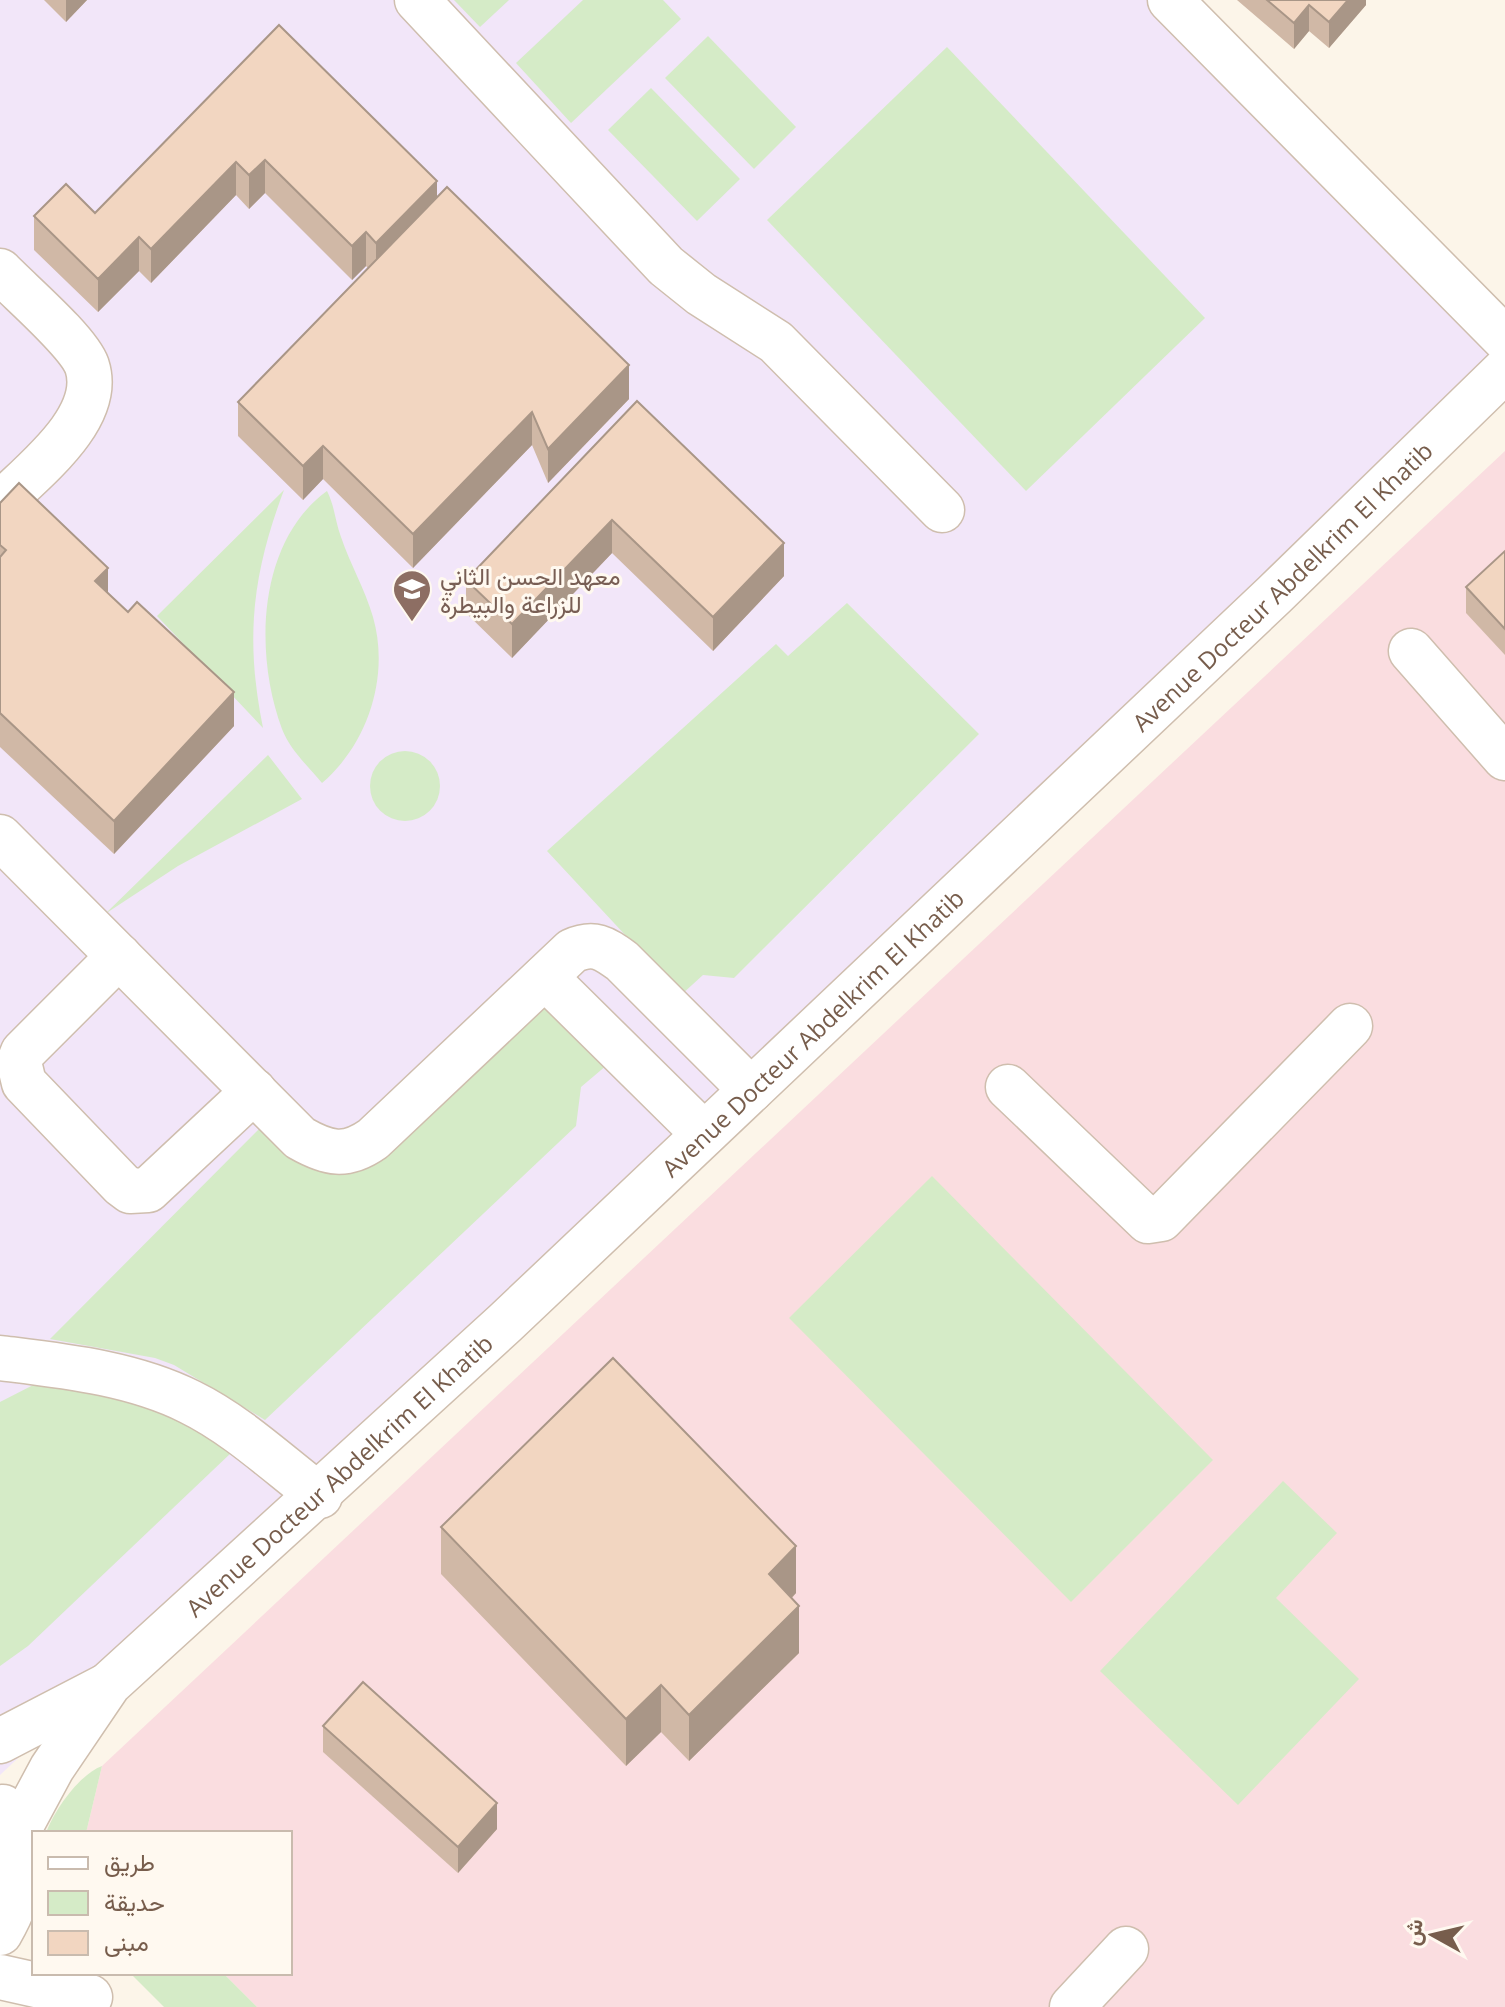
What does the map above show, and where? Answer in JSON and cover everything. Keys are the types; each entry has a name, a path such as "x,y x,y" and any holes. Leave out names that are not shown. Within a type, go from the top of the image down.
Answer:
{"street":[{"path":"417,0 666,266 701,294 776,342 942,510"},
{"path":"1170,0 1505,339"},
{"path":"0,271 77,349 86,364 90,381 85,405 72,432 0,504"},
{"name":"Avenue Docteur Abdelkrim El Khatib","path":"109,1684 320,1496 1275,594 1505,370"},
{"path":"1411,651 1505,758"},
{"path":"0,837 300,1138 318,1149 339,1154 355,1152 373,1139 572,951 592,945 603,947 622,961 751,1090"},
{"path":"119,956 23,1052 19,1062 24,1083 122,1185 130,1191 148,1190 254,1091"},
{"path":"545,977 704,1134"},
{"path":"1008,1087 1148,1221 1161,1219 1350,1026"},
{"path":"0,1358 132,1379 163,1390 220,1419 320,1496"},
{"path":"0,1741 109,1684"},
{"path":"0,1933 17,1904 18,1847 52,1768 109,1684"},
{"path":"1080,2004 1126,1949"},
{"path":"0,1977 88,1992"}],"shaded area":[{"name":"معهد الحسن الثاني للزراعة والبيطرة","path":"0,0 1158,0 1505,369 0,1775"},
{"path":"1505,451 1505,2007 257,2007 225,1975 292,1975 292,1831 86,1831 102,1766"}],"green space":[{"path":"454,0 509,0 480,27"},
{"path":"583,0 663,0 681,19 571,123 516,63"},
{"path":"708,36 796,127 754,169 665,78"},
{"path":"947,47 1205,318 1026,491 767,220"},
{"path":"651,88 740,179 697,221 608,130"},
{"path":"284,490 265,551 255,608 254,665 263,728 157,616"},
{"path":"327,491 339,531 373,617 379,662 371,708 363,729 352,749 322,783 285,737 273,699 265,634 275,569 286,539 304,513"},
{"path":"847,603 979,734 734,978 703,975 681,995 547,851 776,644 788,656"},
{"path":"405,751 430,761 440,786 430,811 405,821 380,811 370,786 380,761"},
{"path":"268,755 302,799 178,866 105,914"},
{"path":"538,1005 550,1009 607,1065 581,1087 576,1126 265,1420 174,1365 155,1358 50,1339 266,1122 309,1164"},
{"path":"932,1176 1213,1460 1071,1602 789,1318"},
{"path":"41,1381 168,1403 232,1452 28,1646 0,1666 0,1402"},
{"path":"1283,1481 1337,1533 1276,1598 1359,1679 1238,1805 1100,1671"},
{"path":"102,1766 86,1831 47,1831 69,1794"},
{"path":"132,1975 225,1975 257,2007 164,2007"}],"building":[{"path":"1267,0 1348,0 1329,22 1309,5 1294,23"},
{"path":"279,25 437,181 376,243 366,232 352,246 265,160 249,175 236,162 151,249 139,237 98,279 34,216 66,184 95,213"},
{"path":"447,187 629,365 548,449 532,412 413,534 323,446 303,466 238,402"},
{"path":"637,401 784,543 713,617 612,520 512,624 466,580"},
{"path":"19,483 108,568 95,581 128,612 137,602 234,692 114,821 0,713 0,557 6,550 0,545 0,503"},
{"path":"1505,551 1505,629 1466,587"},
{"path":"613,1358 796,1546 769,1574 799,1606 689,1715 661,1685 626,1719 441,1527"},
{"path":"363,1682 497,1803 458,1847 323,1726"}],"place":[{"name":"معهد الحسن الثاني للزراعة والبيطرة","path":"412,623"}]}
